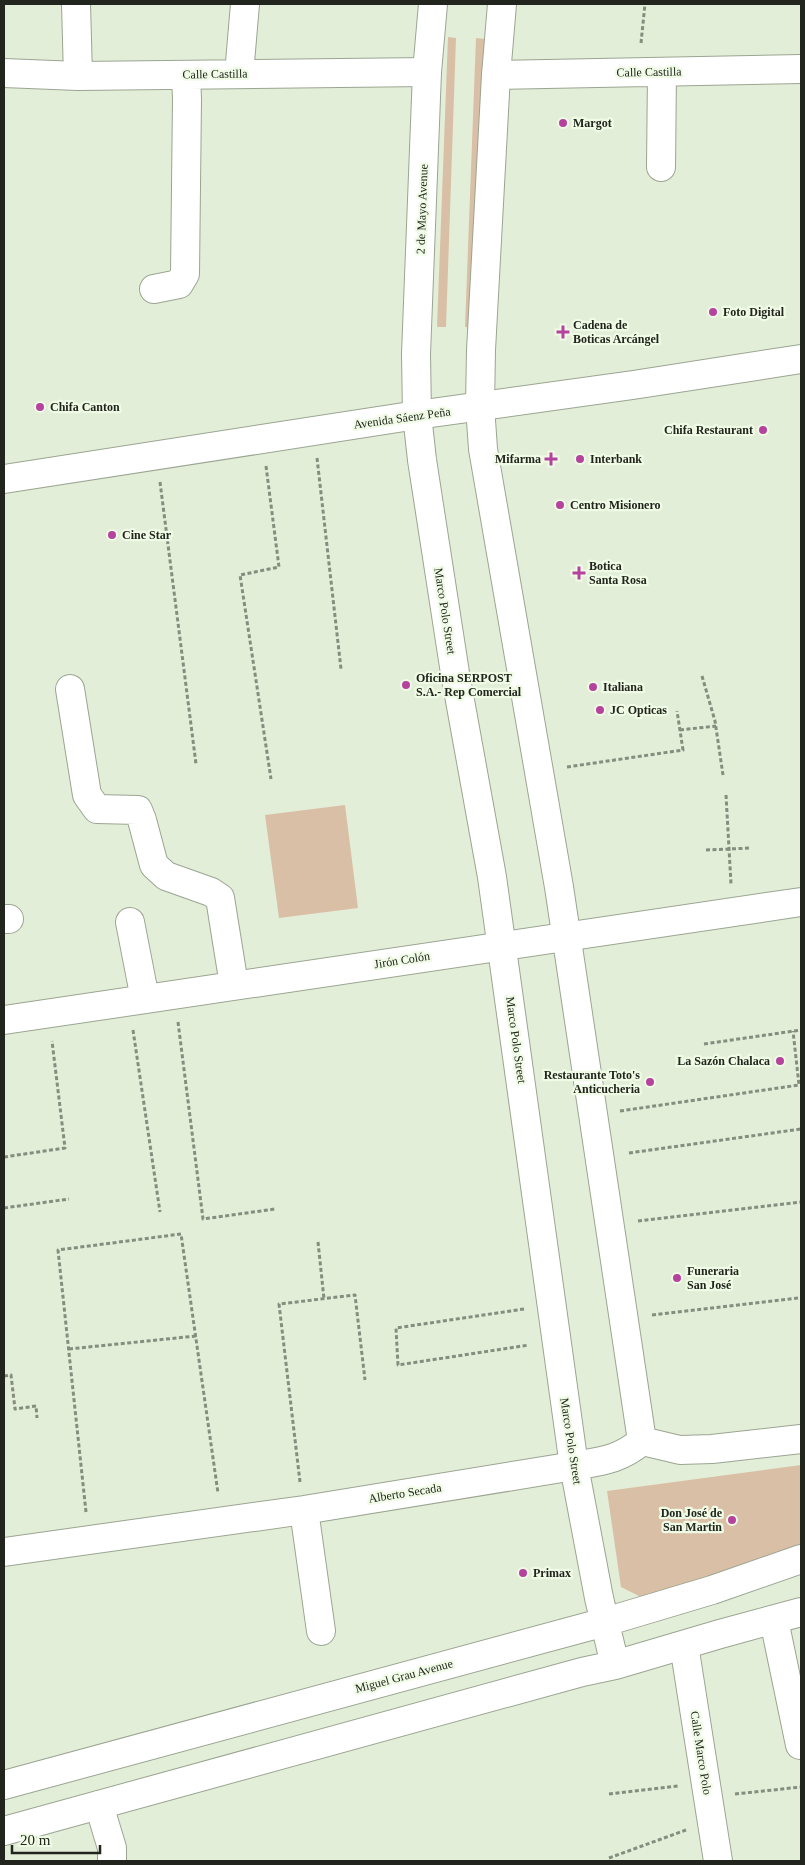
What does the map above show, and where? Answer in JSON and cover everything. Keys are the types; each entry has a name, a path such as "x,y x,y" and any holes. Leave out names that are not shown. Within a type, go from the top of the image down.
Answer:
{"main road":[{"path":"76,4 78,76"},
{"path":"239,74 245,4"},
{"name":"2 de Mayo Avenue","path":"417,415 416,354 427,72 433,4"},
{"path":"502,4 496,75 480,406 484,449 566,936 642,1441 680,1450 712,1449 801,1439"},
{"name":"Calle Castilla","path":"496,75 650,72 801,66"},
{"name":"Calle Castilla","path":"4,73 78,76 427,72"},
{"path":"650,72 661,167"},
{"path":"154,289 179,284 185,274 186,74"},
{"name":"Avenida Sáenz Peña","path":"4,479 417,415 633,386 801,359"},
{"name":"Marco Polo Street","path":"417,415 427,498 455,673 492,877 574,1466 615,1665"},
{"path":"70,689 87,795 97,809 138,810 154,865 166,876 211,892 220,898 234,985"},
{"name":"Jirón Colón","path":"4,1020 801,902"},
{"path":"130,922 137,1000"},
{"name":"Alberto Secada","path":"4,1552 304,1510 606,1461 628,1453 642,1441"},
{"path":"304,1510 321,1631"},
{"name":"Miguel Grau Avenue","path":"4,1785 605,1622 712,1590 801,1559"},
{"path":"4,1831 582,1672 615,1665 801,1612"},
{"path":"774,1620 800,1745"},
{"name":"Calle Marco Polo","path":"684,1645 718,1861"},
{"path":"99,1805 112,1848 112,1861"}],"path":[{"path":"645,4 650,72"},
{"path":"313,431 341,669"},
{"path":"263,439 279,566 240,575 271,779"},
{"path":"156,455 196,764"},
{"path":"702,676 716,726 723,775"},
{"path":"539,772 683,750 677,711"},
{"path":"680,730 716,726"},
{"path":"726,795 733,912"},
{"path":"706,850 751,848"},
{"path":"174,994 203,1219 275,1209"},
{"path":"137,1000 160,1212"},
{"path":"4,1157 65,1148 48,1013"},
{"path":"704,1044 801,1030"},
{"path":"593,1115 799,1085 793,1032"},
{"path":"599,1157 801,1129"},
{"path":"4,1208 69,1200"},
{"path":"609,1224 801,1202"},
{"path":"89,1540 58,1250 181,1234 222,1520"},
{"path":"318,1242 324,1299"},
{"path":"304,1510 279,1304 355,1295 365,1380"},
{"path":"623,1318 798,1298"},
{"path":"552,1304 396,1328 398,1365 557,1341"},
{"path":"69,1349 196,1336"},
{"path":"4,1376 11,1375 15,1408 36,1406 37,1418"},
{"path":"609,1794 708,1800 801,1787"},
{"path":"609,1858 708,1800"}],"shaded area":[{"path":"448,37 456,38 446,327 437,327"},
{"path":"476,38 485,39 474,328 465,327"},
{"path":"345,805 358,908 279,918 265,815"},
{"path":"801,1465 801,1545 643,1598 621,1587 607,1491"}],"place":[{"name":"Margot","path":"563,123"},
{"name":"Foto Digital","path":"713,312"},
{"name":"Cadena de Boticas Arcángel","path":"563,332"},
{"name":"Chifa Canton","path":"40,407"},
{"name":"Chifa Restaurant","path":"763,430"},
{"name":"Mifarma","path":"551,459"},
{"name":"Interbank","path":"580,459"},
{"name":"Centro Misionero","path":"560,505"},
{"name":"Cine Star","path":"112,535"},
{"name":"Botica Santa Rosa","path":"579,573"},
{"name":"Oficina SERPOST S.A.- Rep Comercial","path":"406,685"},
{"name":"Italiana","path":"593,687"},
{"name":"JC Opticas","path":"600,710"},
{"name":"La Sazón Chalaca","path":"780,1061"},
{"name":"Restaurante Toto's Anticucheria","path":"650,1082"},
{"name":"Funeraria San José","path":"677,1278"},
{"name":"Don José de San Martin","path":"732,1520"},
{"name":"Primax","path":"523,1573"}]}
